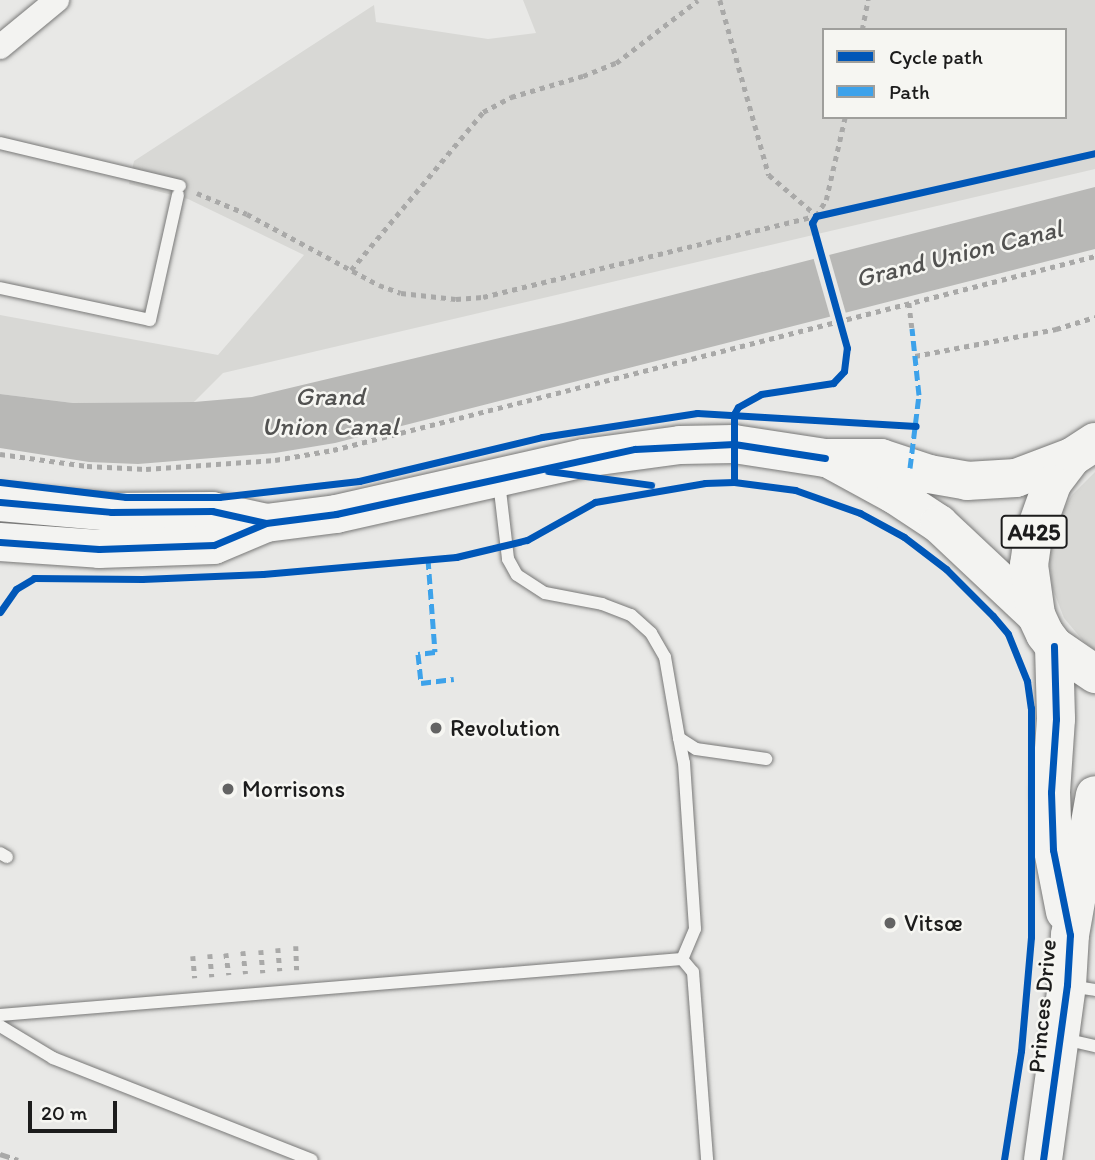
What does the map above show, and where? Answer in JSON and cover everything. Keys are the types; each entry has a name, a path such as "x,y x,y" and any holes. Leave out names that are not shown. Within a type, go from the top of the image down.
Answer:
{"main road":[{"name":"A425","path":"3,514 153,550 214,545 266,523 336,514 584,458 680,445 734,444 825,458 881,458 949,479 989,481 1016,478 1084,450"},
{"name":"A425","path":"1045,631 1029,565 1033,537 1052,484 1084,450"},
{"name":"A425","path":"825,458 895,495 939,524 1045,631 1095,674"},
{"name":"Princes Drive","path":"1043,1160 1077,1042 1081,988 1053,850 1051,792 1056,719 1045,631"},
{"name":"Princes Drive","path":"1069,935 1095,795"}],"street":[{"path":"0,47 57,0"}],"lane":[{"path":"0,143 150,176 179,191 150,320 0,288"},
{"path":"499,479 507,551 513,570 526,584 545,593 602,604 631,615 644,626 665,657 684,763 695,929 682,959"},
{"path":"679,738 703,751 766,759"},
{"path":"0,1015 682,959"},
{"path":"682,959 693,972 708,1160"},
{"path":"0,1026 53,1058 312,1160"}],"path":[{"path":"351,270 482,111 511,97 583,76 616,63 698,0"},
{"path":"720,0 769,175 814,219"},
{"path":"862,28 868,0"},
{"path":"814,219 827,200 845,119"},
{"path":"179,191 247,214 351,270 401,293 456,299 483,297 830,213"},
{"path":"0,454 87,468 146,469 275,460 333,450 1095,256"},
{"path":"909,303 912,328"},
{"path":"836,306 842,331"},
{"path":"915,356 1056,330 1095,317"},
{"path":"296,946 298,978"},
{"path":"278,948 281,979"},
{"path":"261,950 264,980"},
{"path":"243,951 246,982"},
{"path":"226,953 229,983"},
{"path":"210,954 212,984"},
{"path":"193,956 196,985"}],"shaded area":[{"path":"523,0 1095,0 1095,169 223,373 194,402 73,403 0,394 0,315 218,355 304,255 188,199 129,184 134,161 374,5 376,22 488,39 536,33"},
{"path":"1095,472 1095,650 1085,643 1064,618 1052,587 1049,555 1056,523 1072,495"}],"water":[{"name":"Grand Union Canal","path":"1095,187 1095,249 335,443 275,453 138,464 89,462 0,448 0,394 73,403 194,402 252,397 563,323"}],"pier":[{"path":"828,251 847,316 831,321 813,255"}],"railway":[{"path":"0,1154 18,1160"}],"marked path":[{"path":"910,468 919,395 912,328"},
{"path":"428,559 435,652 418,654 421,683 454,679"}],"cycle path":[{"path":"734,482 734,414 738,407 761,394 833,383 844,371 847,348 812,223 816,216 1095,153"},
{"path":"0,482 126,497 219,497 359,481 542,437 697,413 916,426"},
{"path":"0,542 99,549 214,545 266,523 336,514 635,449 734,444 825,458"},
{"path":"548,471 651,485"},
{"path":"0,612 16,589 34,578 142,579 263,574 456,557 527,540 595,502 705,483 734,482 795,490 860,513 904,537 946,569 993,616 1008,634 1027,681 1031,708 1031,937 1021,1051 1004,1160"},
{"path":"0,502 111,512 212,511 266,523"},
{"path":"1043,1160 1067,985 1070,935 1053,850 1051,792 1056,719 1054,646"}],"place":[{"name":"Revolution","path":"436,728"},
{"name":"Morrisons","path":"228,789"},
{"name":"Vitsœ","path":"890,923"}]}
